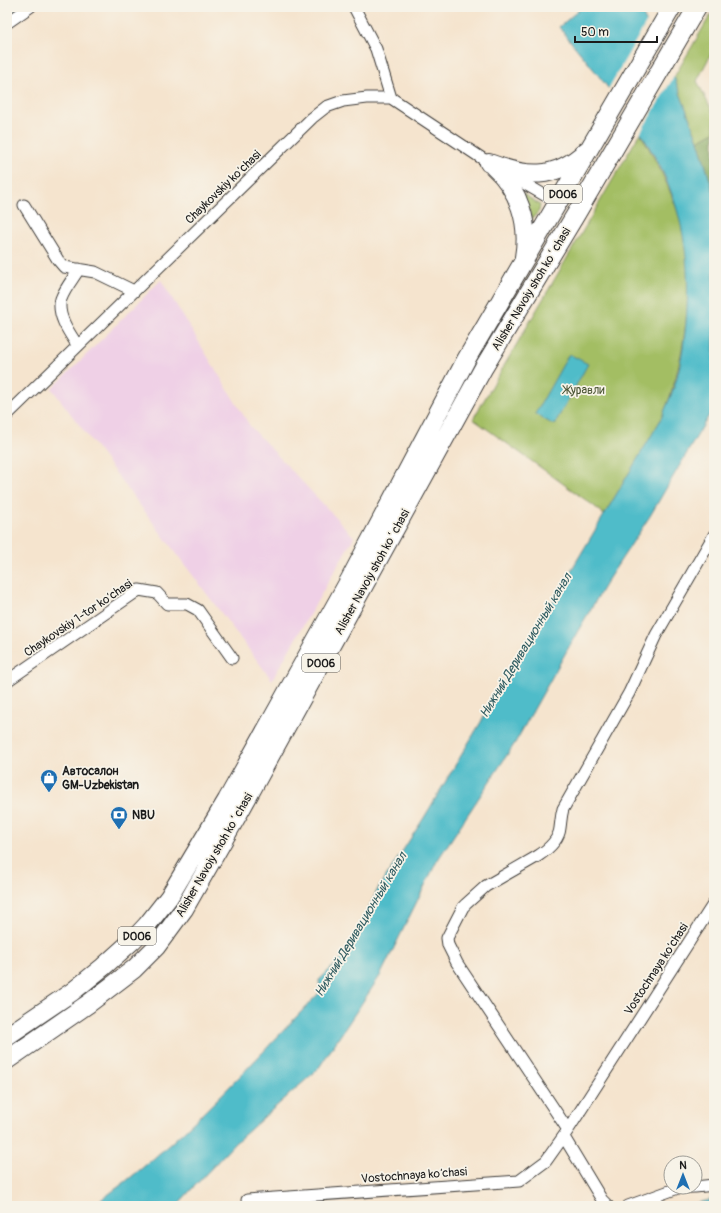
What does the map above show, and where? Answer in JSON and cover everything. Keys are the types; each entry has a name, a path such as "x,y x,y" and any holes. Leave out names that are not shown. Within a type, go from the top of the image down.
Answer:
{"main road":[{"name":"D006","path":"598,134 672,7"},
{"name":"Alisher Navoiy shoh koʻchasi","path":"7,1060 88,1004 128,974 156,947 178,917 249,795 484,367 694,13"},
{"path":"489,163 523,173 539,174 550,172 578,158 598,134"},
{"name":"Alisher Navoiy shoh koʻchasi","path":"7,1036 72,992 108,963 147,925 170,897 350,579 467,358 598,134"},
{"path":"489,163 507,180 520,204 525,226 526,239 524,262"},
{"path":"558,203 576,214"}],"street":[{"path":"7,23 30,7"},
{"path":"354,7 376,49 391,98 489,163 558,203"},
{"name":"Chaykovskiy ko‘chasi","path":"7,415 312,118 326,107 343,101 367,98 391,98"},
{"path":"24,205 58,260 64,267 95,272 134,291"},
{"path":"78,346 68,331 61,313 60,301 79,269"},
{"path":"608,1206 602,1200 566,1134 457,963 448,945 447,938 466,904 486,886 538,856 558,837 563,809 629,692 656,635 714,535"},
{"name":"Chaykovskiy 1-tor ko‘chasi","path":"7,681 140,590 157,593 167,604 187,604 198,610 232,658"},
{"name":"Vostochnaya ko‘chasi","path":"247,1200 519,1181 546,1161 566,1134 714,903"},
{"path":"703,1186 714,1185"},
{"path":"628,1206 663,1193"}],"shaded area":[{"path":"161,280 250,426 354,537 272,680 52,389"}],"green space":[{"path":"714,9 714,48 697,81 714,115 714,132 698,141 674,77"},
{"path":"714,132 714,194 698,141"},
{"name":"Журавли","path":"640,133 663,176 681,221 686,243 688,268 686,322 682,350 669,400 654,433 604,515 594,506 473,419"},
{"path":"522,193 540,205 539,211 532,219"}],"water":[{"path":"7,7 20,7 7,15"},
{"path":"582,7 639,7 674,77 698,141 714,194 714,407 650,516 609,578 515,743 437,861 380,976 318,1069 235,1143 176,1206 92,1206 154,1158 183,1132 239,1077 320,992 319,980 346,954 378,889 425,816 660,421 670,398 682,353 686,322 686,257 679,216 664,175 644,138 609,89 559,27"},
{"path":"569,354 588,364 554,425 535,414"},
{"path":"714,1199 714,1205 712,1206 684,1206"}],"pier":[{"path":"647,21 675,75 639,135 607,91"}],"place":[{"name":"Автосалон GM-Uzbekistan","path":"49,793"},
{"name":"NBU","path":"119,830"}],"water label":[{"name":"Нижний Деривационный канал","path":"525,645"},
{"name":"Нижний Деривационный канал","path":"360,924"}]}
